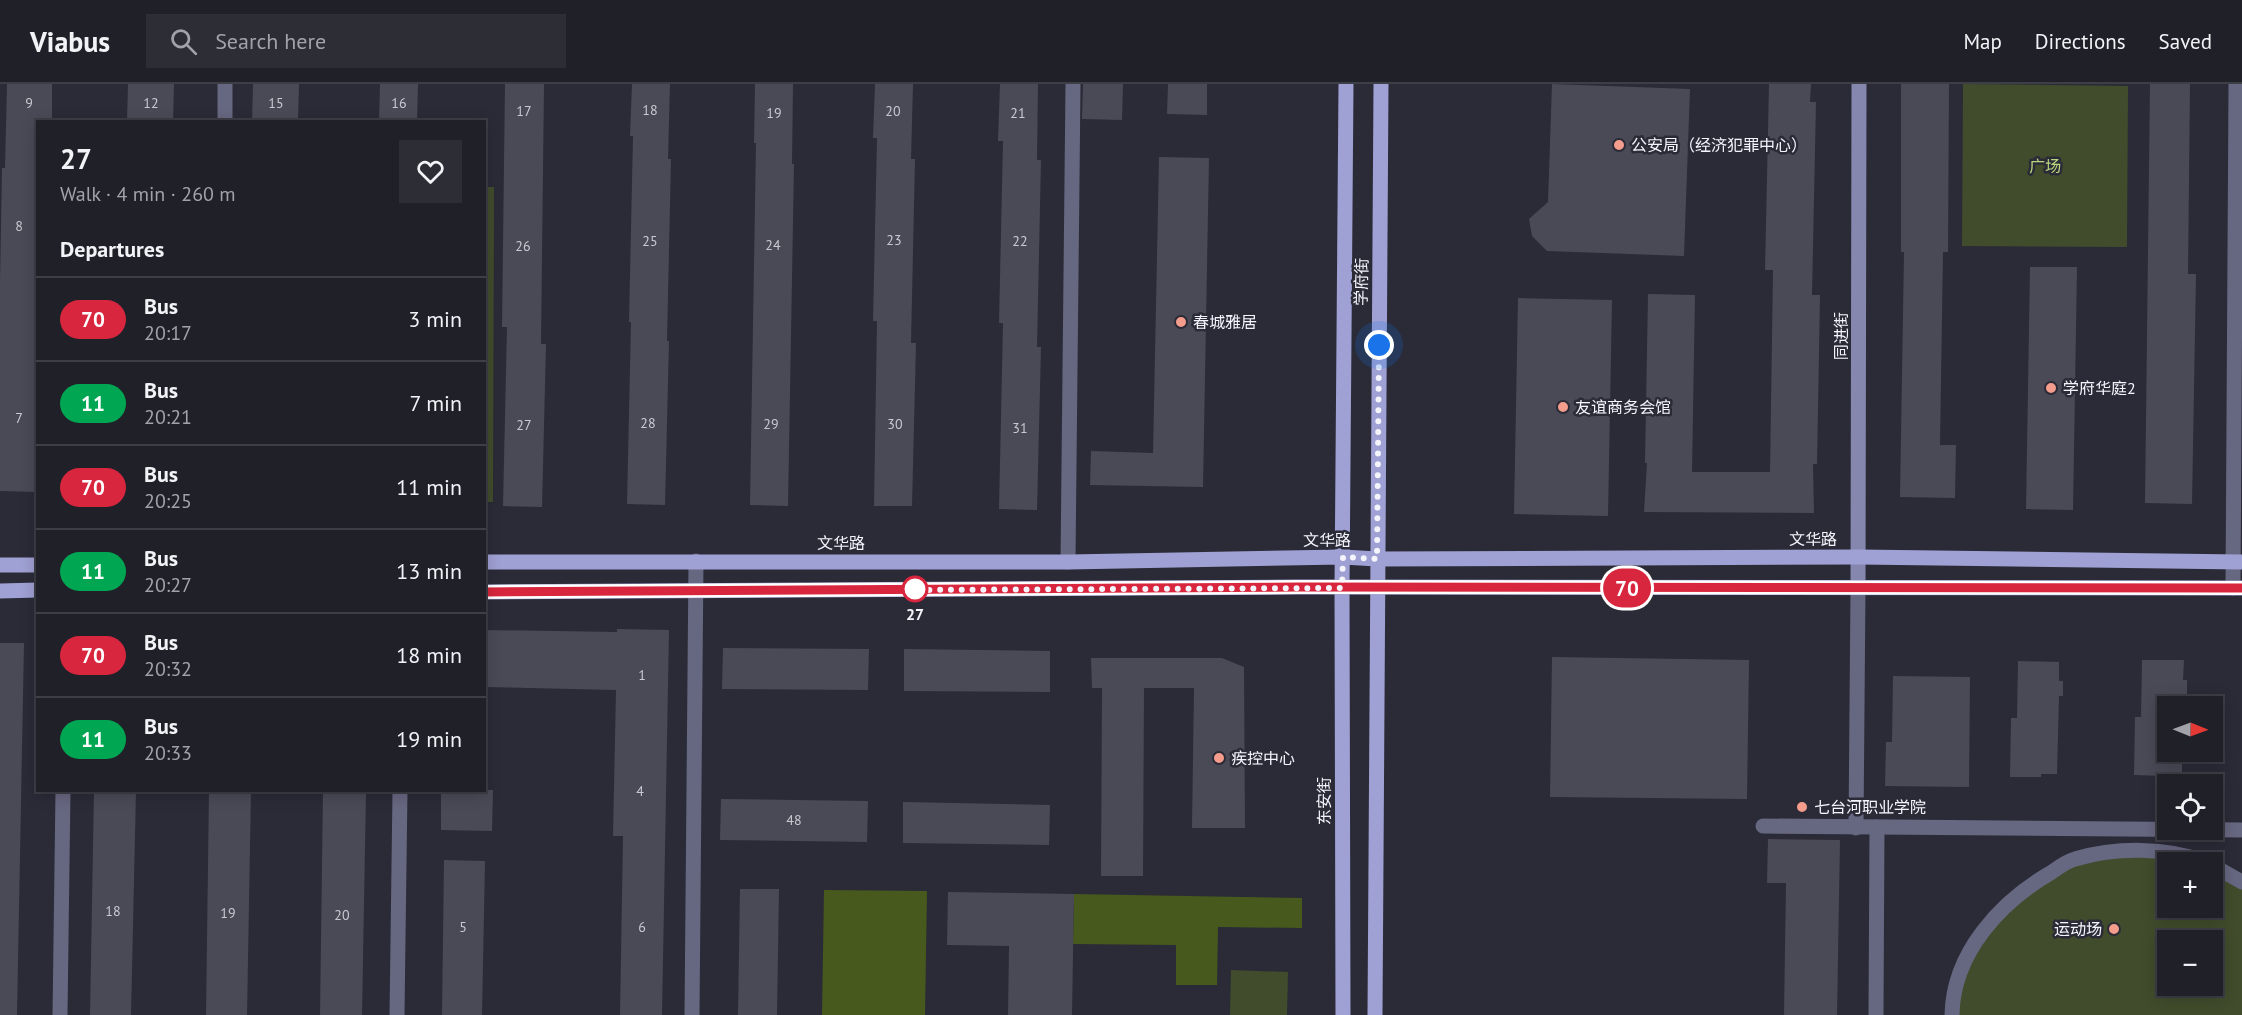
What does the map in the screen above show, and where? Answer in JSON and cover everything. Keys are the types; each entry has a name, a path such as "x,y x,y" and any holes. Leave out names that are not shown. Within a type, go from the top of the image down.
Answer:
{"main road":[{"name":"学府街","path":"1342,588 1346,84"},
{"name":"学府街","path":"1377,589 1381,84"},
{"name":"文华路","path":"486,562 1068,562 1343,557 1377,559 1859,557 2238,562"},
{"path":"0,565 36,565"},
{"path":"486,592 1342,588 2238,588"},
{"name":"东安街","path":"1342,588 1343,1015"},
{"path":"1375,1015 1377,589"},
{"path":"0,591 36,590"}],"street":[{"path":"225,84 225,120"},
{"path":"1068,562 1073,84"},
{"name":"同进街","path":"1858,587 1859,84"},
{"path":"2236,84 2238,588"},
{"path":"692,1015 696,561"},
{"path":"1856,828 1858,587"},
{"path":"60,1015 63,792"},
{"path":"397,1015 400,792"},
{"path":"1762,826 2242,830"},
{"path":"1876,1015 1877,827"},
{"path":"1952,1015 1952,994 1961,968 1976,941 2014,898 2073,859 2103,853 2157,853"},
{"path":"2223,871 2242,882"}],"green space":[{"name":"广场","path":"1963,84 2128,86 2127,247 1962,246"},
{"path":"486,187 494,187 493,502 486,502"},
{"name":"运动场","path":"2104,853 2157,858 2157,918 2223,918 2223,871 2242,882 2242,1015 1952,1015 1976,941 2041,878"},
{"path":"824,890 927,891 925,1015 822,1015"},
{"path":"1074,894 1302,898 1302,928 1218,927 1217,985 1176,985 1176,945 1073,944"},
{"path":"1231,970 1288,972 1287,1015 1230,1015"}],"building":[{"path":"7,84 52,84 52,120 36,120 36,492 0,491 0,283 2,168 5,168"},
{"path":"128,84 174,84 173,120 127,120"},
{"path":"253,84 299,84 298,120 252,120"},
{"path":"380,84 418,84 417,120 379,120"},
{"path":"505,84 544,84 541,344 546,344 542,507 503,506 507,327 502,327"},
{"path":"632,84 670,84 668,159 671,159 667,341 669,341 665,505 627,504 631,322 629,322"},
{"path":"755,84 793,84 792,164 794,164 788,506 750,505"},
{"path":"875,84 913,84 911,159 915,159 911,343 916,343 912,506 874,506 877,321 873,321 877,138 873,138"},
{"path":"1000,84 1038,84 1037,160 1041,160 1037,347 1041,347 1037,510 999,509 1003,323 999,323 1003,141 998,141"},
{"path":"1083,84 1123,84 1122,120 1082,119"},
{"path":"1168,84 1207,84 1207,115 1167,114"},
{"name":"公安局（经济犯罪中心）","path":"1552,84 1690,89 1684,256 1547,251 1532,236 1529,219 1548,202"},
{"path":"1769,84 1811,84 1810,102 1816,102 1812,295 1820,295 1817,464 1813,464 1814,513 1644,512 1647,463 1645,463 1648,294 1695,295 1692,472 1770,472 1773,270 1765,270"},
{"path":"1901,84 1949,84 1948,252 1943,252 1940,445 1956,445 1955,498 1900,497 1904,252 1901,252"},
{"path":"2150,84 2190,84 2188,274 2196,274 2192,504 2145,503"},
{"name":"春城雅居","path":"1159,157 1209,158 1203,487 1090,485 1091,451 1153,453"},
{"name":"学府华庭2","path":"2030,267 2077,267 2073,510 2026,509"},
{"name":"友谊商务会馆","path":"1518,298 1612,300 1608,516 1514,514"},
{"path":"617,629 669,630 662,1015 620,1015 623,836 613,836 616,690 486,687 486,630 617,632"},
{"path":"0,643 24,643 17,1015 0,1015"},
{"path":"723,648 869,649 868,690 722,689"},
{"path":"904,649 1050,651 1050,692 904,691"},
{"path":"1552,657 1749,660 1747,799 1550,797"},
{"path":"1091,658 1222,658 1244,667 1245,828 1192,828 1194,688 1144,688 1143,876 1101,876 1102,688 1092,688"},
{"path":"2142,660 2184,660 2183,680 2187,680 2187,695 2157,696 2157,762 2182,762 2182,772 2165,772 2165,774 2157,776 2134,775 2135,717 2141,717"},
{"path":"2018,661 2059,662 2059,681 2063,681 2063,696 2059,696 2057,774 2041,774 2041,777 2010,777 2011,718 2017,718"},
{"path":"1893,676 1970,677 1969,787 1885,786 1886,742 1892,742"},
{"path":"493,790 492,831 441,830 441,792"},
{"path":"94,792 136,792 131,1015 90,1015"},
{"path":"209,792 251,792 247,1015 206,1015"},
{"path":"323,792 366,792 362,1015 320,1015"},
{"path":"721,799 868,801 867,842 720,840"},
{"path":"903,802 1050,805 1049,845 903,843"},
{"path":"1768,839 1840,840 1837,1015 1784,1015 1786,883 1767,883"},
{"path":"444,860 485,861 482,1015 442,1015"},
{"path":"740,889 779,889 777,1015 738,1015"},
{"path":"948,892 1074,894 1072,1015 1008,1015 1009,946 947,945"}],"bus line":[{"name":"70","path":"486,592 1299,587 1377,589 2242,588"}],"place":[{"name":"公安局（经济犯罪中心）","path":"1619,145"},
{"name":"春城雅居","path":"1181,322"},
{"name":"学府华庭2","path":"2051,388"},
{"name":"友谊商务会馆","path":"1563,407"},
{"name":"27","path":"915,589"},
{"name":"疾控中心","path":"1219,758"},
{"name":"七台河职业学院","path":"1802,807"},
{"name":"运动场","path":"2114,929"}],"route":[{"path":"915,589 906,590 1342,588 1343,557 1377,559 1379,345"}]}
